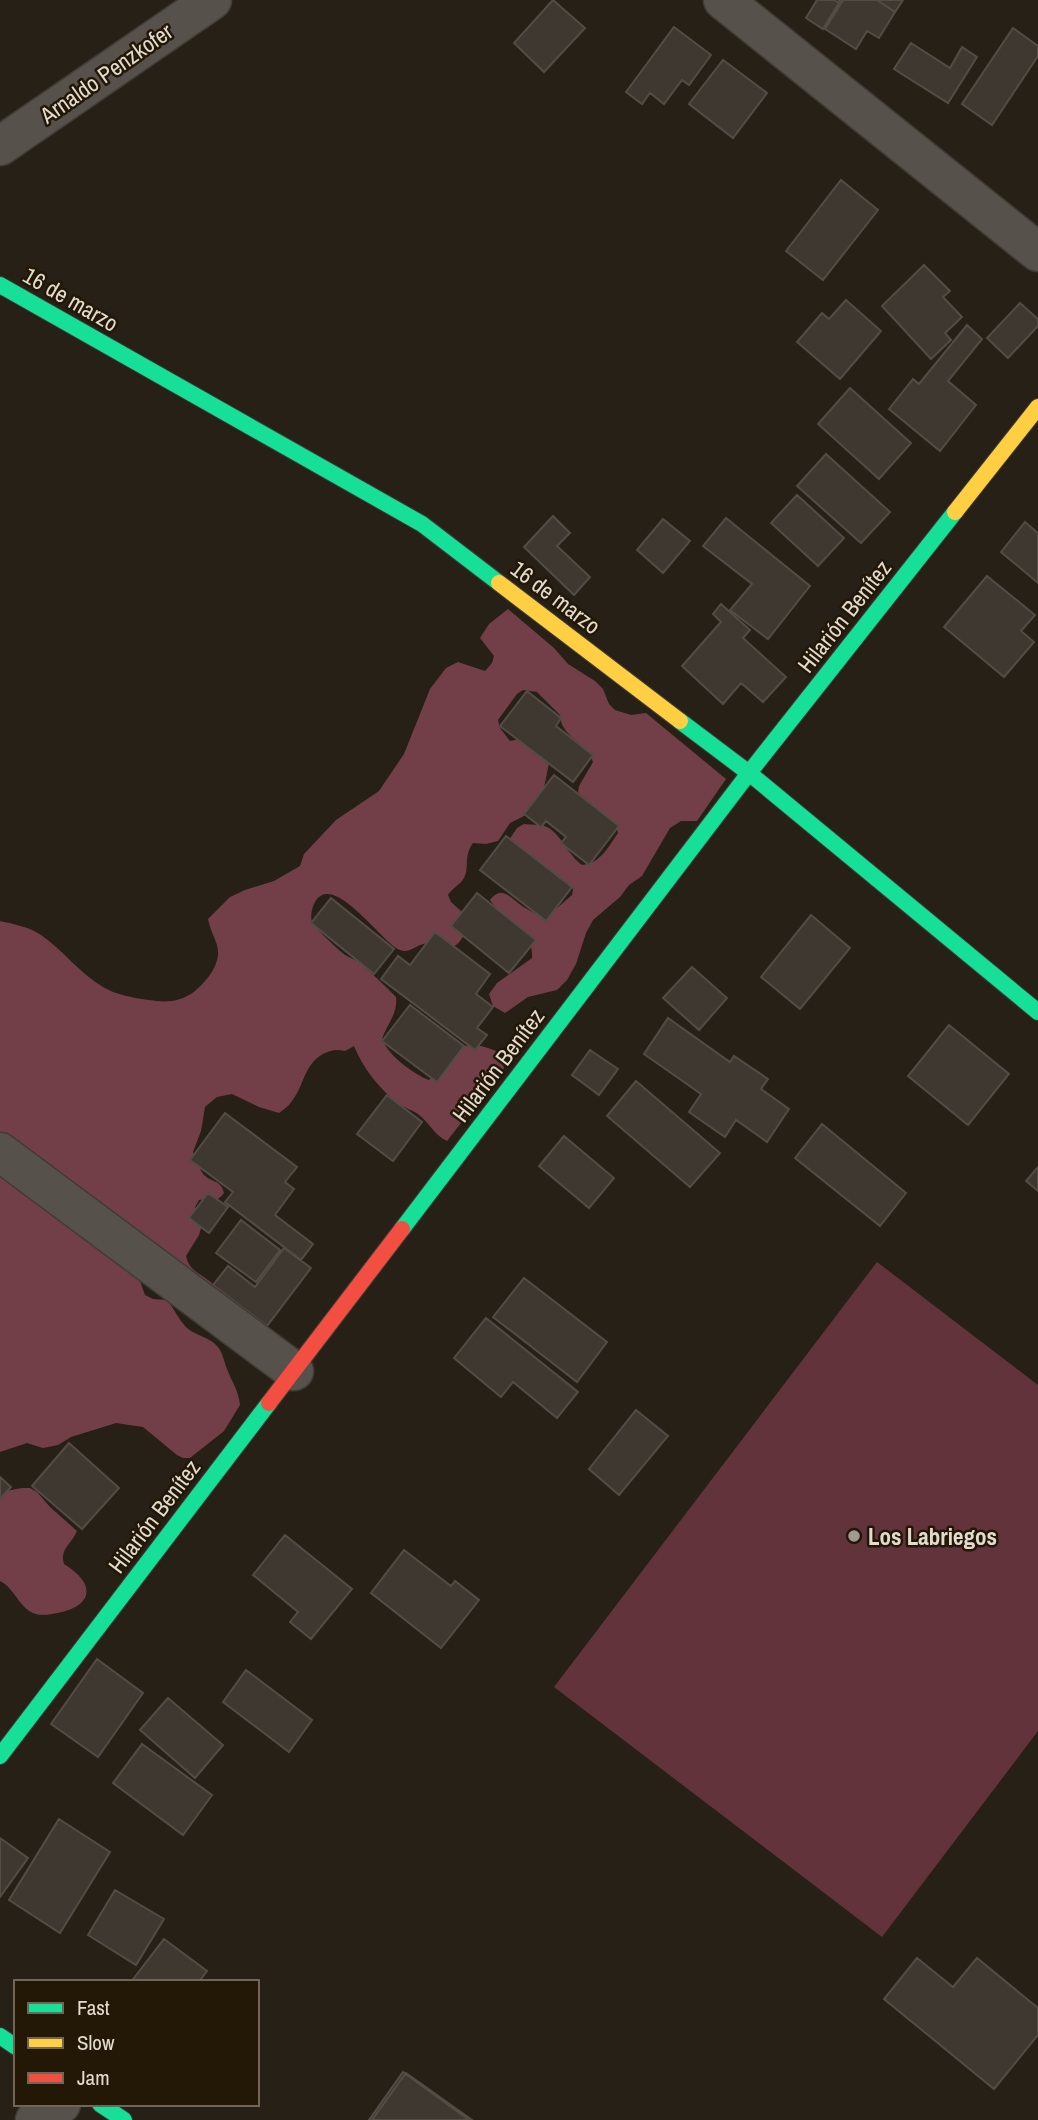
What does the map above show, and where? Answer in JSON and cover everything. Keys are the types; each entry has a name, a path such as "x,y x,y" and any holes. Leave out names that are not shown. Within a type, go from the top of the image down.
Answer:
{"street":[{"name":"Arnaldo Penzkofer","path":"0,146 212,0"},
{"path":"723,0 1038,252"},
{"name":"16 de marzo","path":"0,285 422,524 749,773 1038,1012"},
{"name":"Hilarión Benítez","path":"0,1756 749,773 1038,407"},
{"path":"0,1152 294,1371"},
{"path":"34,2120 58,2106"},
{"path":"103,2106 124,2120"}],"shaded area":[{"path":"508,609 554,648 568,664 595,681 615,710 631,715 646,713 726,779 697,821 681,821 670,828 642,876 593,920 567,980 557,990 528,997 505,1013 493,1006 489,994 497,983 532,958 532,949 523,933 490,900 499,893 506,894 542,918 572,895 573,889 509,840 517,828 524,824 544,826 556,834 582,865 599,858 618,833 612,820 594,810 578,792 593,762 590,755 564,729 560,715 537,692 523,690 517,694 498,720 500,728 510,741 524,738 549,763 543,793 524,816 510,823 498,841 473,843 470,848 464,878 448,895 451,902 463,913 468,927 457,945 446,947 428,943 408,951 400,950 358,912 333,895 323,895 315,902 311,914 312,922 328,940 359,963 396,997 394,1014 382,1039 402,1063 429,1080 458,1050 475,1045 499,1052 504,1068 447,1141 418,1114 400,1105 378,1085 354,1046 345,1051 323,1054 316,1059 291,1103 279,1113 232,1094 217,1097 205,1107 201,1131 193,1152 203,1174 221,1185 224,1193 215,1200 199,1200 195,1207 201,1228 186,1256 187,1261 213,1284 223,1298 254,1318 264,1328 146,1275 140,1281 145,1295 153,1299 167,1300 186,1327 218,1347 240,1405 224,1431 190,1458 177,1455 143,1427 116,1423 71,1437 58,1445 43,1448 27,1443 0,1452 0,921 41,935 86,975 114,992 161,1001 173,1001 190,995 209,976 218,958 217,945 208,919 230,897 274,881 300,866 304,854 336,820 379,791 404,754 430,689 446,668 458,662 485,671 492,663 494,656 480,638 489,624"},
{"name":"Los Labriegos","path":"877,1262 1038,1385 1038,1731 882,1937 554,1687"},
{"path":"22,1488 37,1492 77,1531 63,1554 63,1559 64,1564 81,1579 87,1593 79,1605 70,1609 58,1613 36,1614 25,1608 10,1588 0,1581 0,1497 6,1491"}],"building":[{"path":"553,0 585,28 544,72 514,43"},
{"path":"817,0 834,0 839,3 823,29 806,18"},
{"path":"838,0 877,0 895,12 879,38 867,31 856,49 825,29 842,2"},
{"path":"877,0 903,0 895,12"},
{"path":"674,27 711,55 689,85 682,80 664,104 650,93 642,104 626,92"},
{"path":"1013,28 1038,46 1038,56 992,125 962,104"},
{"path":"911,43 950,68 962,47 977,57 948,103 894,69"},
{"path":"723,60 767,93 733,138 689,104"},
{"path":"841,180 878,210 823,280 786,251"},
{"path":"924,265 950,291 943,297 962,317 945,333 951,340 931,359 882,306"},
{"path":"846,300 881,331 840,379 797,342 822,313 829,319"},
{"path":"1020,303 1038,319 1038,326 1008,358 987,338"},
{"path":"967,325 982,339 948,381 976,405 940,451 889,409 913,379 919,384"},
{"path":"850,388 911,443 879,479 818,424"},
{"path":"826,454 890,512 861,543 797,486"},
{"path":"797,495 844,538 818,566 771,523"},
{"path":"553,516 570,533 557,546 590,577 574,595 524,547"},
{"path":"726,518 810,586 768,639 730,610 752,584 703,546"},
{"path":"663,519 690,541 663,573 637,550"},
{"path":"1025,522 1038,533 1038,583 1001,552"},
{"path":"987,576 1035,615 1021,631 1034,642 1004,677 944,627"},
{"path":"721,604 750,630 743,638 786,677 763,702 741,683 723,704 682,666 721,622 713,614"},
{"path":"527,691 561,718 556,726 593,755 573,782 500,726"},
{"path":"554,775 619,826 589,865 561,843 566,837 546,821 541,827 524,814"},
{"path":"506,836 572,887 546,921 480,870"},
{"path":"477,893 536,940 509,973 451,926"},
{"path":"331,898 394,949 374,974 311,923"},
{"path":"811,915 850,948 800,1009 761,977"},
{"path":"435,932 490,974 476,994 493,1007 477,1028 487,1035 475,1050 381,979 398,956 410,965"},
{"path":"692,967 727,998 699,1030 663,998"},
{"path":"410,1005 464,1046 437,1082 382,1041"},
{"path":"668,1018 730,1062 734,1056 768,1079 761,1089 789,1109 767,1142 736,1120 725,1137 689,1112 701,1094 644,1054"},
{"path":"949,1025 1009,1074 968,1125 908,1076"},
{"path":"590,1050 618,1069 599,1095 572,1075"},
{"path":"636,1081 720,1153 690,1187 607,1116"},
{"path":"387,1095 422,1122 393,1161 357,1134"},
{"path":"225,1113 297,1167 285,1182 294,1189 275,1215 313,1244 301,1260 225,1202 233,1192 190,1160"},
{"path":"822,1124 906,1193 880,1226 795,1158"},
{"path":"564,1136 614,1178 589,1208 539,1166"},
{"path":"1038,1167 1038,1191 1026,1181"},
{"path":"208,1193 228,1207 209,1233 189,1218"},
{"path":"241,1220 280,1250 256,1282 216,1253"},
{"path":"284,1248 311,1268 267,1326 213,1285 228,1266 255,1287"},
{"path":"524,1278 607,1342 577,1382 493,1317"},
{"path":"486,1318 578,1392 557,1418 513,1382 501,1397 454,1358"},
{"path":"636,1410 668,1436 619,1495 589,1469"},
{"path":"69,1443 119,1488 82,1529 32,1486"},
{"path":"0,1477 11,1487 0,1499"},
{"path":"285,1535 352,1589 311,1639 290,1622 298,1612 253,1575"},
{"path":"404,1550 451,1586 455,1581 479,1600 441,1648 371,1593"},
{"path":"97,1659 143,1693 98,1757 51,1724"},
{"path":"246,1670 312,1720 289,1752 223,1702"},
{"path":"168,1698 223,1745 195,1778 140,1730"},
{"path":"142,1744 212,1795 183,1835 113,1783"},
{"path":"59,1819 110,1852 60,1933 9,1900"},
{"path":"0,1838 28,1858 0,1897"},
{"path":"115,1890 164,1919 136,1965 88,1935"},
{"path":"164,1939 207,1971 200,1980 133,1980"},
{"path":"917,1958 953,1987 977,1958 1038,2008 1038,2035 994,2089 884,1999"},
{"path":"403,2072 469,2120 369,2120"},
{"path":"406,2073 472,2120 372,2120"}],"traffic: fast":[{"path":"0,285 422,524 499,583"},
{"path":"402,1229 749,773 955,512"},
{"path":"680,721 749,773 1038,1012"},
{"path":"0,1756 269,1403"},
{"path":"0,2036 14,2046"},
{"path":"103,2106 124,2120"}],"traffic: slow":[{"path":"955,512 1038,407"},
{"path":"499,583 680,721"}],"traffic: jam":[{"path":"269,1403 402,1229"}],"place":[{"name":"Los Labriegos","path":"854,1536"}]}
